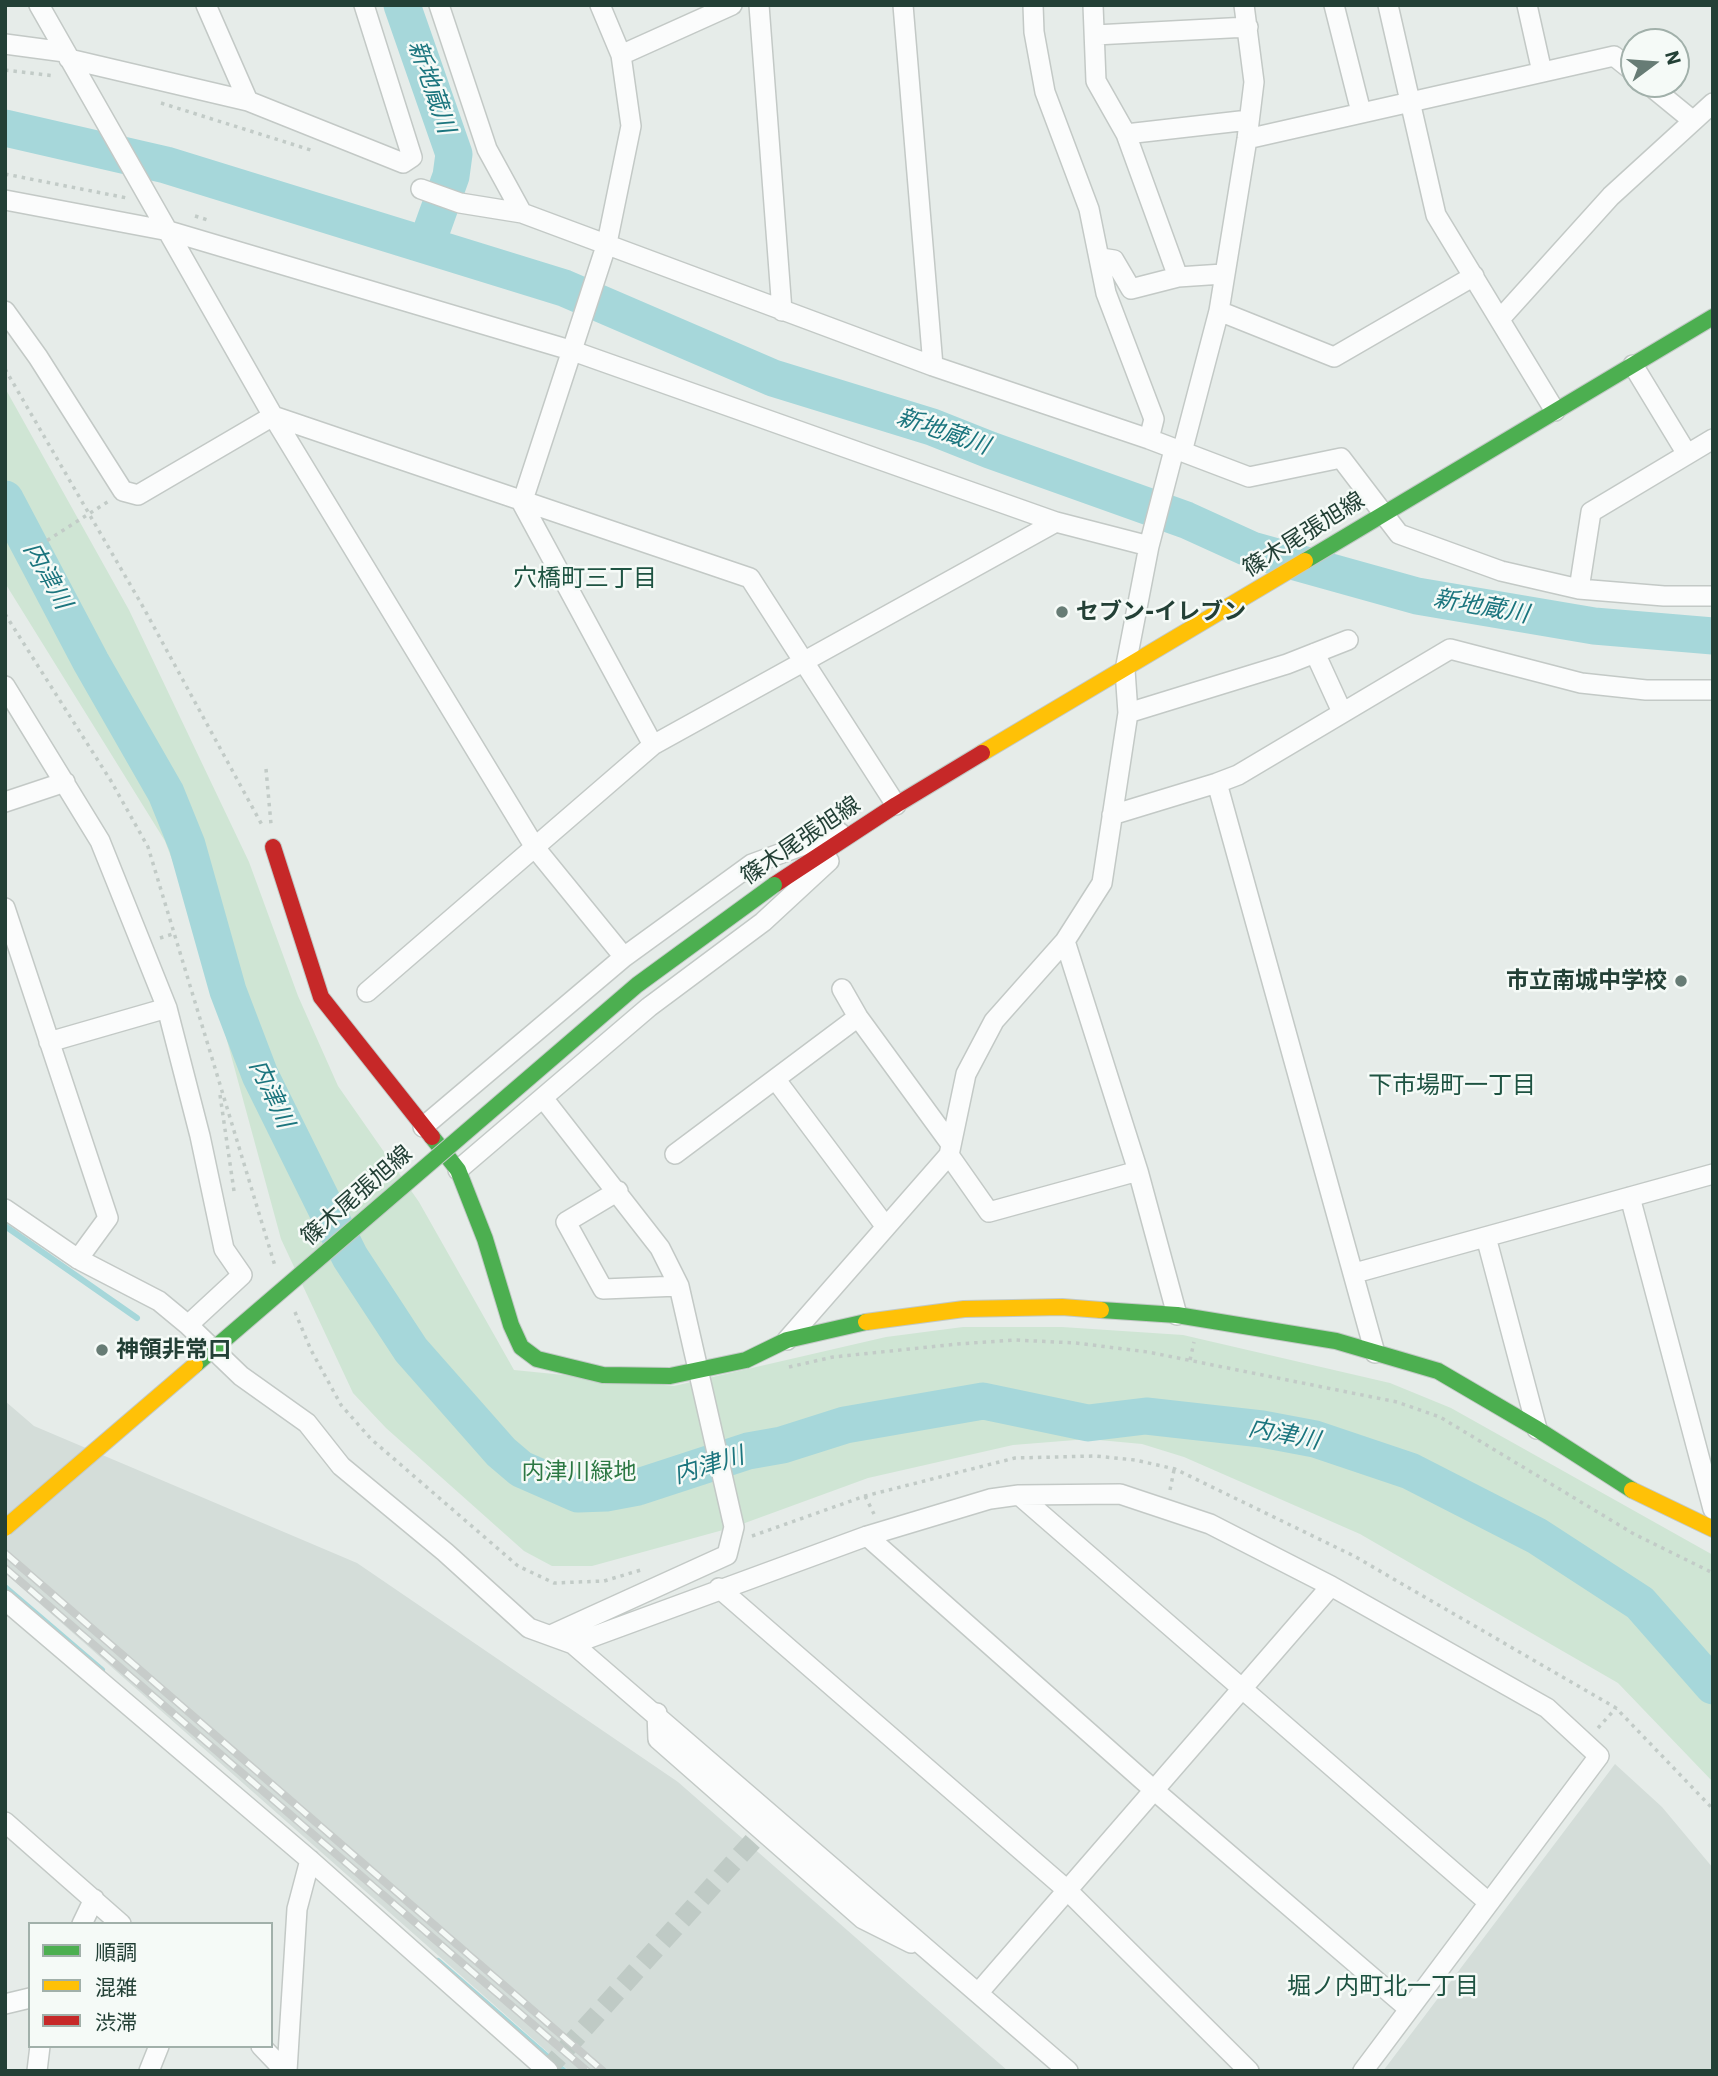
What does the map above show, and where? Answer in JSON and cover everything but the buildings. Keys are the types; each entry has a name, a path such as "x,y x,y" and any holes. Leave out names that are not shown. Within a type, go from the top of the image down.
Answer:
{"main road":[{"name":"篠木尾張旭線","path":"5,1528 637,985 774,885 896,806 1713,317"},
{"path":"273,847 321,997 458,1170 485,1239 511,1325 521,1346 537,1359 603,1375 701,1379 787,1340 879,1319 964,1309 1062,1307 1177,1315 1336,1341 1438,1371 1537,1429 1627,1488 1713,1529"}],"street":[{"path":"39,5 272,416 536,849 624,957"},
{"path":"206,5 248,101"},
{"path":"5,44 67,55 248,101 403,163 412,157 364,5"},
{"path":"439,5 487,149 522,213"},
{"path":"600,5 621,55 631,126 605,249 523,503 653,745"},
{"path":"621,55 732,5"},
{"path":"759,5 782,311"},
{"path":"903,5 933,366"},
{"path":"1033,5 1034,32 1045,92 1089,209 1106,293 1154,419 1149,439"},
{"path":"1093,5 1096,81 1126,134 1178,277"},
{"path":"787,1340 886,1227 949,1149 967,1074 994,1021 1065,941 1102,883 1128,712 1125,670 1150,540 1219,311 1254,82 1244,5"},
{"path":"1334,5 1361,112"},
{"path":"1388,5 1436,215 1555,411"},
{"path":"1527,5 1542,72"},
{"path":"1095,35 1248,27"},
{"path":"1126,134 1248,130 1409,103 1614,56 1620,61"},
{"path":"1665,98 1692,120"},
{"path":"1500,319 1611,196 1713,103"},
{"path":"421,189 460,203 522,213 605,249 933,366 1149,439 1176,454 1249,477 1341,458 1375,519 1399,534 1501,571 1579,589 1664,596 1713,596"},
{"path":"5,200 169,231 572,345 1056,522 1150,540"},
{"path":"1101,258 1114,260 1131,289 1178,277 1223,274"},
{"path":"1219,311 1334,358 1474,276"},
{"path":"5,311 38,357 123,491 138,495 272,416 750,578 896,806"},
{"path":"1633,365 1687,454"},
{"path":"1579,589 1591,512 1713,439"},
{"path":"367,992 536,849 653,745 1056,522"},
{"path":"1128,712 1348,640"},
{"path":"1112,815 1238,775 1450,649 1504,661 1581,684 1646,690 1713,690"},
{"path":"1315,653 1342,712"},
{"path":"5,686 100,841 167,1008 200,1136 223,1250 242,1275 188,1325"},
{"path":"5,802 65,782"},
{"path":"1217,783 1375,1353"},
{"path":"424,1127 624,957 752,864 873,820"},
{"path":"458,1170 649,1007 763,922 873,820"},
{"path":"5,908 108,1218 78,1259"},
{"path":"1065,941 1138,1171 1177,1315"},
{"path":"842,989 989,1212 1138,1171"},
{"path":"49,1042 167,1008"},
{"path":"676,1154 858,1017"},
{"path":"776,1080 886,1227"},
{"path":"543,1098 660,1248 679,1286 734,1527 727,1555 551,1635"},
{"path":"1355,1273 1713,1174"},
{"path":"618,1191 566,1222 603,1289 679,1286"},
{"path":"1630,1197 1713,1509"},
{"path":"5,1209 78,1259 159,1301 241,1376 307,1423 341,1466 445,1552 529,1628 573,1644 657,1713 1068,2071"},
{"path":"1486,1237 1537,1429"},
{"path":"573,1644 719,1588 867,1536 990,1499 1019,1495 1120,1494 1210,1524 1331,1586 1547,1708 1599,1756 1363,2071"},
{"path":"1019,1495 1488,1902"},
{"path":"867,1536 1155,1791 1409,2008"},
{"path":"979,1992 1331,1586"},
{"path":"719,1588 1068,1891 1249,2071"},
{"path":"5,1600 310,1860 548,2071"},
{"path":"5,1822 119,1922"},
{"path":"286,2071 297,1909 310,1860"},
{"path":"83,1922 94,1899"},
{"path":"5,2004 28,1998"},
{"path":"37,2071 40,2048"},
{"path":"149,2071 158,2048"},
{"path":"263,2048 286,2071"}],"path":[{"path":"5,70 34,73"},
{"path":"148,99 318,152"},
{"path":"5,174 106,195"},
{"path":"5,369 248,795 273,847"},
{"path":"40,545 89,515"},
{"path":"266,769 273,847"},
{"path":"218,1082 236,1202"},
{"path":"779,1370 833,1357 889,1350 1015,1340 1040,1341 1148,1352 1397,1402 1440,1418 1634,1534 1713,1573"},
{"path":"1586,1743 1616,1708"}],"shaded area":[{"path":"5,1401 34,1426 357,1563 678,1782 1008,2071 569,2071 5,1573"},
{"path":"1615,1764 1662,1807 1713,1868 1713,2071 1383,2071"}],"green space":[{"name":"内津川緑地","path":"5,388 129,610 249,862 298,996 338,1086 419,1202 514,1370 674,1386 886,1337 963,1327 1062,1327 1183,1335 1390,1383 1451,1408 1713,1555 1713,1782 1618,1683 1360,1534 1184,1457 1142,1444 1088,1439 1013,1445 868,1478 734,1527 592,1566 552,1566 524,1551 386,1428 353,1393 281,1239 192,912 165,841 5,583"}],"waterway":[{"name":"新地蔵川","path":"402,5 454,154 451,176 427,243"},
{"name":"新地蔵川","path":"5,128 166,165 564,288 773,378 932,427 1186,520 1252,550 1417,596 1594,626 1713,636"},
{"name":"内津川","path":"5,499 91,662 166,793 187,845 228,991 260,1075 350,1257 411,1350 501,1452 521,1469 578,1494 606,1493 638,1487 748,1451 782,1445 845,1425 983,1401 1088,1423 1146,1416 1262,1429 1315,1439 1410,1471 1537,1536 1640,1603 1713,1686"},
{"path":"5,1226 137,1318"},
{"path":"5,1587 102,1670"},
{"path":"438,1961 564,2071"}],"tunnel":[{"path":"546,2071 762,1831"}],"railway":[{"path":"5,1553 603,2071"},
{"path":"5,1568 587,2071"}],"traffic: fast":[{"path":"1305,561 1713,317"},
{"path":"195,1365 637,985 774,885"},
{"path":"432,1137 458,1170 485,1239 511,1325 521,1347 537,1359 603,1375 670,1376 746,1360 787,1340 866,1322"},
{"path":"1101,1310 1177,1315 1336,1341 1438,1371 1537,1429 1632,1490"}],"traffic: slow":[{"path":"982,753 1305,561"},
{"path":"866,1322 964,1309 1062,1307 1101,1310"},
{"path":"5,1528 195,1365"},
{"path":"1632,1490 1713,1529"}],"traffic: jam":[{"path":"774,885 896,805 982,753"},
{"path":"273,847 321,997 432,1137"}],"place":[{"name":"セブン-イレブン","path":"1062,612"},
{"name":"市立南城中学校","path":"1681,981"},
{"name":"神領非常口","path":"102,1350"}],"district":[{"name":"穴橋町三丁目","path":"585,579"},
{"name":"下市場町一丁目","path":"1452,1086"},
{"name":"堀ノ内町北一丁目","path":"1383,1987"}]}
